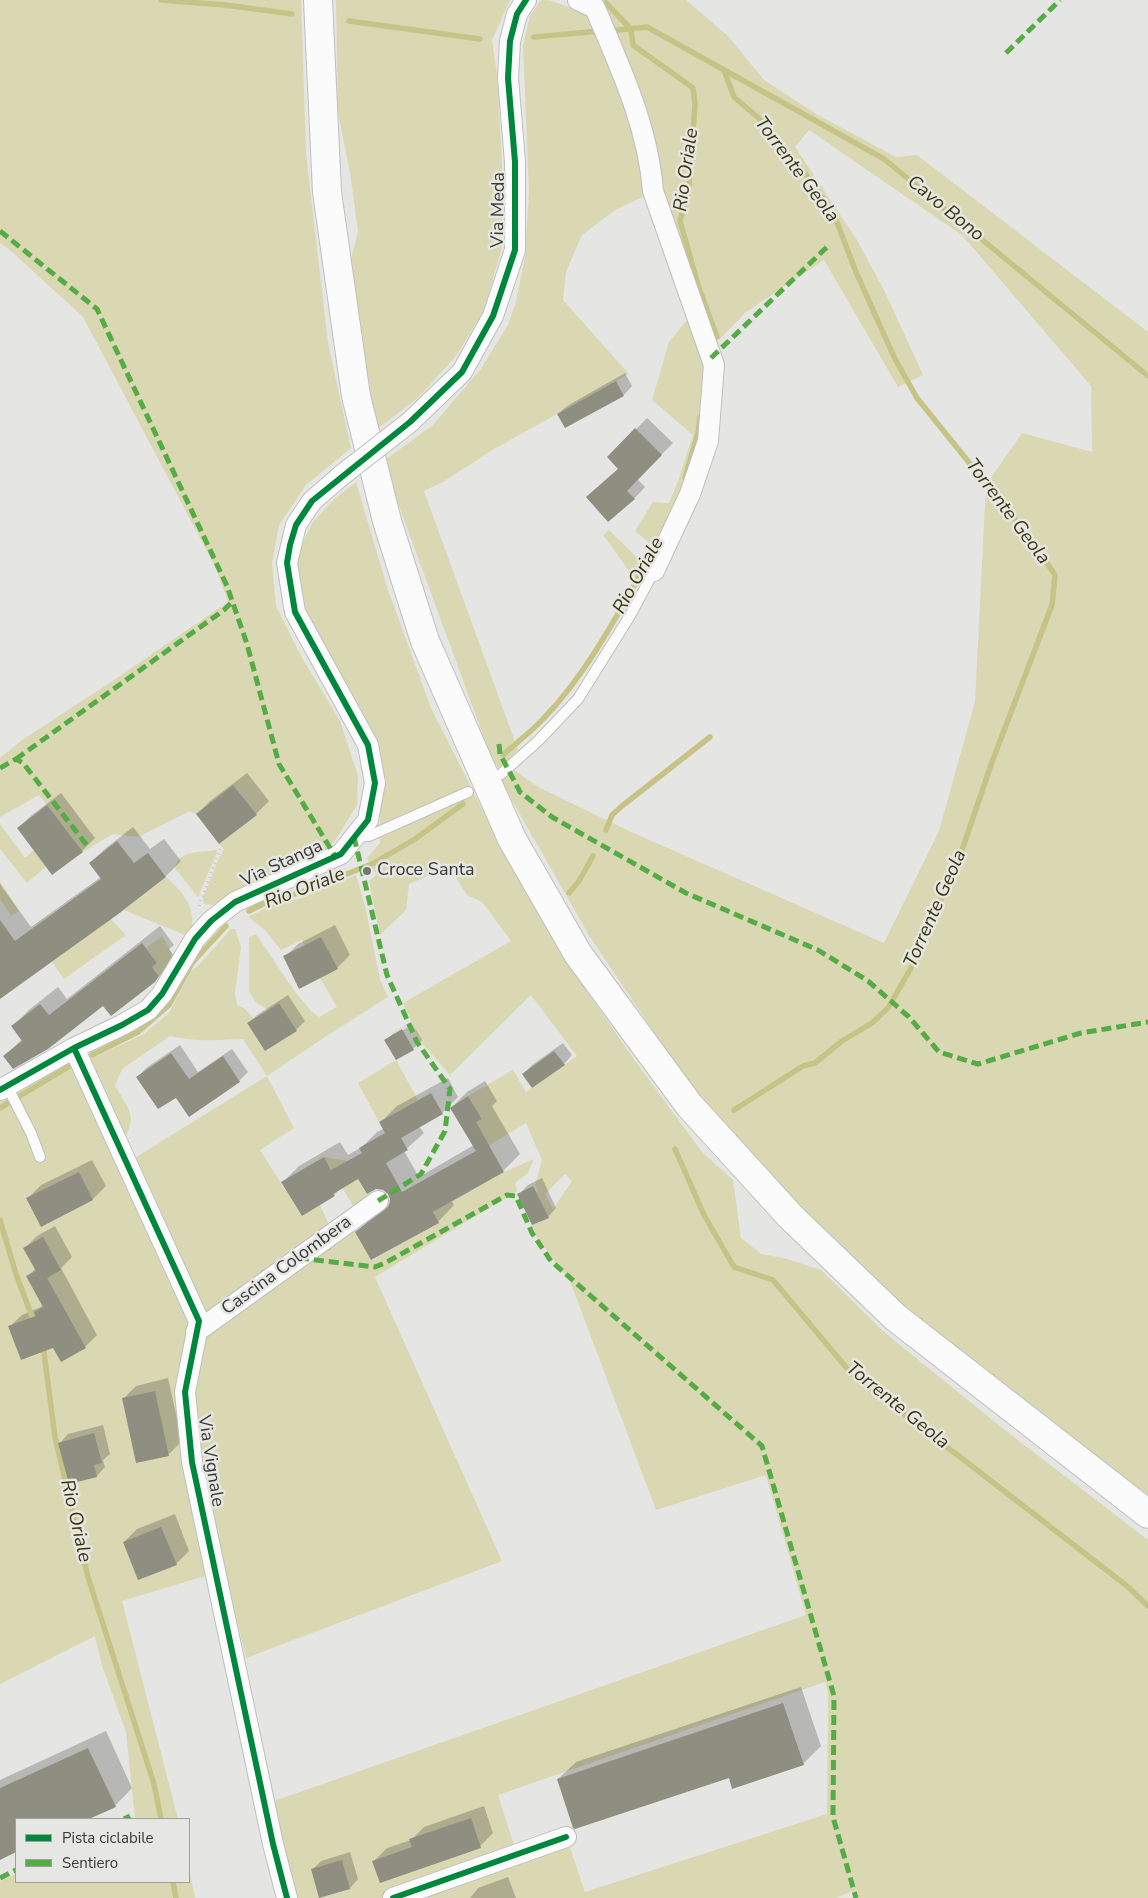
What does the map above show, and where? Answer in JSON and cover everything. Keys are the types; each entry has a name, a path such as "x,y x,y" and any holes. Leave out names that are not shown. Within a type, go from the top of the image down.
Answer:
{"highway":[{"path":"318,0 327,192 356,396 387,521 425,641 512,839 578,954 684,1097 790,1216 895,1317 1148,1514"}],"street":[{"name":"Via Meda","path":"342,475 410,422 462,372 493,316 515,250 515,162 508,78 510,41 516,14 526,0"},
{"path":"592,7 609,40 638,114 651,167 653,191 714,365 708,441 690,494 654,571"},
{"name":"Via Stanga","path":"8,1093 74,1048 148,1010 162,994 195,939 211,921 235,902 341,854 368,820 375,783 368,745 295,612 288,563 296,525 312,501 342,475"},
{"name":"Via Vignale","path":"74,1048 198,1321 185,1392 192,1462 273,1844 288,1898"},
{"name":"Cascina Colombera","path":"196,1332 378,1201"},
{"path":"393,1898 566,1836"}],"lane":[{"path":"501,774 538,741 578,699 654,571"},
{"path":"354,837 369,836 468,792"},
{"path":"8,1093 31,1133 40,1157"}],"path":[{"path":"198,912 200,901 220,849"},
{"path":"362,870 369,868"}],"shaded area":[{"path":"0,0 301,0 306,153 328,343 351,448 306,485 279,525 272,563 276,606 301,656 340,721 358,776 357,805 336,839 325,851 213,905 204,904 203,898 224,849 219,844 256,815 233,785 196,814 190,811 138,837 113,834 83,852 39,795 0,817 0,758 22,740 228,602 216,568 83,317 0,243"},
{"path":"336,0 510,0 492,40 497,75 502,166 502,247 484,311 456,356 419,397 376,430 350,264 358,231 350,173 338,112"},
{"path":"541,0 548,0 592,15 599,0 686,0 728,36 764,80 818,115 896,157 917,155 1148,332 1148,1495 904,1310 802,1214 699,1099 590,937 501,781 514,770 540,788 629,831 884,943 939,831 975,702 986,485 1022,433 1092,452 1091,386 963,236 809,130 795,147 857,240 884,290 923,375 898,387 824,260 745,313 711,348 701,436 692,472 658,550 635,531 653,502 669,503 693,435 652,400 669,342 691,315 649,194 615,210 582,235 566,272 563,300 629,374 494,449 443,482 424,491 518,750 499,769 491,757 398,503 385,460 433,425 480,370 508,325 516,301 525,257 529,192 523,46 530,16"},
{"path":"356,482 387,587 431,708 508,860 570,967 638,1065 702,1152 733,1180 741,1238 761,1254 784,1258 821,1270 884,1332 1006,1431 1148,1540 1148,1898 854,1898 852,1891 836,1898 298,1898 287,1862 274,1801 806,1615 766,1475 656,1510 570,1281 537,1237 532,1225 548,1218 536,1192 538,1191 535,1185 542,1160 526,1123 488,1146 474,1123 482,1118 468,1096 513,1070 526,1092 577,1056 531,995 450,1075 421,1042 403,1003 511,941 482,902 467,895 449,867 409,884 406,910 380,935 369,881 376,875 367,858 380,843 380,806 386,780 378,753 300,609 295,570 298,552 313,522 334,499","holes":["565,1174 572,1181 553,1209 545,1194","825,1682 828,1692 827,1814 585,1892 569,1844 518,1858 498,1795"]},
{"path":"609,530 649,569 640,586 603,535"},
{"path":"0,824 25,858 34,850 46,867 27,883 0,849"},
{"path":"218,850 198,897 175,868 177,862 180,858 192,853"},
{"path":"356,875 366,910 380,980 388,997 267,1076 243,1039 197,1040 170,1036 122,1069 115,1086 128,1108 131,1120 122,1143 84,1062 144,1034 169,1013 191,970 198,966 231,929 235,929 241,947 235,993 237,1005 244,1008 254,1019 247,1023 265,1051 297,1031 279,1003 268,1010 255,1001 249,991 249,937 256,934 295,992 311,1011 319,1017 337,1007 320,978 337,969 321,937 304,946 302,940 281,950 265,930 248,917 272,905 301,898"},
{"path":"166,877 183,895 190,907 192,931 185,935 124,910"},
{"path":"0,881 19,911 11,916 0,899"},
{"path":"111,919 126,935 64,979 52,962"},
{"path":"162,936 172,957 169,966 161,978 152,967 157,963 146,948"},
{"path":"63,1060 74,1065 192,1321 192,1494 205,1576 122,1601 178,1818 135,1818 126,1732 102,1666 95,1636 0,1684 0,1101"},
{"path":"396,1060 418,1100 379,1122 358,1083"},
{"path":"267,1076 294,1128 260,1150 302,1216 320,1205 331,1229 207,1318 128,1162"},
{"path":"324,1157 348,1161 369,1199 356,1211"},
{"path":"534,1159 528,1173 515,1183 517,1191 375,1277 502,1561 246,1658 220,1549 193,1420 193,1389 203,1334 354,1229 372,1260 438,1223 433,1212 504,1172"},
{"path":"15,1874 15,1883 190,1883 190,1874 195,1898 0,1898 0,1881"}],"building":[{"path":"616,381 624,396 565,428 557,414"},
{"path":"635,428 662,455 627,491 635,499 608,522 586,497 618,469 607,457"},
{"path":"233,785 257,815 219,844 196,814"},
{"path":"47,805 83,852 52,875 17,828"},
{"path":"117,841 134,863 148,853 166,877 117,915 0,999 0,920 15,941 101,879 89,863"},
{"path":"321,937 338,969 299,989 283,956"},
{"path":"142,943 157,963 152,967 159,976 155,982 111,1016 103,1006 48,1049 13,1069 3,1056 22,1041 11,1026 40,1004 49,1015"},
{"path":"279,1003 297,1031 265,1051 247,1023"},
{"path":"402,1029 414,1050 396,1060 384,1040"},
{"path":"554,1051 565,1065 532,1088 522,1074"},
{"path":"171,1053 189,1079 223,1056 240,1082 189,1117 176,1098 158,1109 136,1077"},
{"path":"431,1093 443,1114 401,1138 408,1150 386,1163 402,1192 476,1151 450,1108 468,1096 482,1119 476,1122 504,1172 433,1212 439,1223 371,1260 355,1232 389,1206 390,1199 383,1190 376,1189 367,1194 358,1179 333,1194 335,1196 302,1216 281,1182 324,1157 331,1170 362,1153 359,1148 385,1133 379,1122"},
{"path":"79,1172 93,1200 41,1227 26,1198"},
{"path":"533,1186 549,1218 532,1225 517,1194"},
{"path":"43,1237 61,1270 47,1278 86,1348 61,1362 53,1348 21,1360 8,1326 36,1316 34,1312 43,1307 26,1276 36,1271 23,1248"},
{"path":"155,1391 169,1456 136,1463 122,1398"},
{"path":"94,1433 102,1463 94,1465 97,1477 69,1484 58,1443"},
{"path":"161,1527 177,1565 138,1580 123,1542"},
{"path":"783,1703 804,1765 732,1789 729,1778 575,1829 573,1828 557,1779"},
{"path":"88,1748 116,1807 91,1818 15,1818 15,1852 0,1860 0,1788"},
{"path":"471,1818 481,1848 380,1883 372,1861 412,1847 409,1839"},
{"path":"342,1860 350,1889 319,1898 311,1869"}],"waterway":[{"name":"Torrente Geola","path":"161,0 225,5 292,14"},
{"name":"Rio Oriale","path":"606,3 631,29 633,45 693,88 695,104 689,187 680,221 699,288 717,337"},
{"name":"Torrente Geola","path":"349,21 480,39"},
{"name":"Cavo Bono","path":"609,31 647,27 884,159 1148,376"},
{"name":"Torrente Geola","path":"534,37 600,31"},
{"name":"Torrente Geola","path":"724,70 734,97 762,121 833,212 856,272 895,359 917,398 1030,538 1055,575 1052,605 992,762 961,853 911,968 888,1008 872,1023 842,1041 815,1063 803,1066 734,1110"},
{"name":"Rio Oriale","path":"685,478 698,433 700,417"},
{"name":"Rio Oriale","path":"503,755 538,724 574,682 601,642 650,557"},
{"path":"606,830 612,815 622,806 710,737"},
{"name":"Rio Oriale","path":"249,911 374,863 415,839 463,804"},
{"path":"569,893 579,881 593,856"},
{"name":"Rio Oriale","path":"92,1055 138,1032 169,1005 192,963 226,926"},
{"name":"Rio Oriale","path":"0,1108 68,1067"},
{"name":"Torrente Geola","path":"675,1149 704,1215 734,1267 773,1280 850,1372 1127,1586 1148,1606"},
{"name":"Rio Oriale","path":"0,1220 16,1274 34,1322"},
{"name":"Rio Oriale","path":"43,1345 55,1437 88,1577 154,1784 161,1818"},
{"name":"Rio Oriale","path":"173,1883 176,1898"}],"marked path":[{"path":"1006,53 1060,0"},
{"path":"0,231 97,309 227,586 247,644 279,764 335,856"},
{"path":"711,358 827,247"},
{"path":"16,759 224,610 233,601"},
{"path":"499,744 500,754 520,792 552,817 686,893 818,950 868,981 909,1017 939,1052 978,1064 1081,1033 1148,1022"},
{"path":"0,768 16,759 23,763 89,848"},
{"path":"354,837 387,975 417,1042 450,1089 445,1131 421,1174 378,1201"},
{"path":"299,1258 375,1267 507,1195 516,1196 532,1233 551,1261 762,1446 834,1696 833,1817 856,1898"},
{"path":"126,1818 130,1816"},
{"path":"0,1878 15,1870"}],"cycle path":[{"path":"0,1090 74,1048 148,1010 162,994 195,939 211,921 235,902 341,854 368,820 375,783 368,745 295,612 287,563 290,545 296,525 312,501 410,422 462,372 493,316 515,250 515,162 508,78 510,41 517,14 526,0"},
{"path":"74,1048 199,1321 185,1392 192,1462 273,1844 287,1898"},
{"path":"393,1898 566,1837"}],"place":[{"name":"Croce Santa","path":"367,871"}]}
